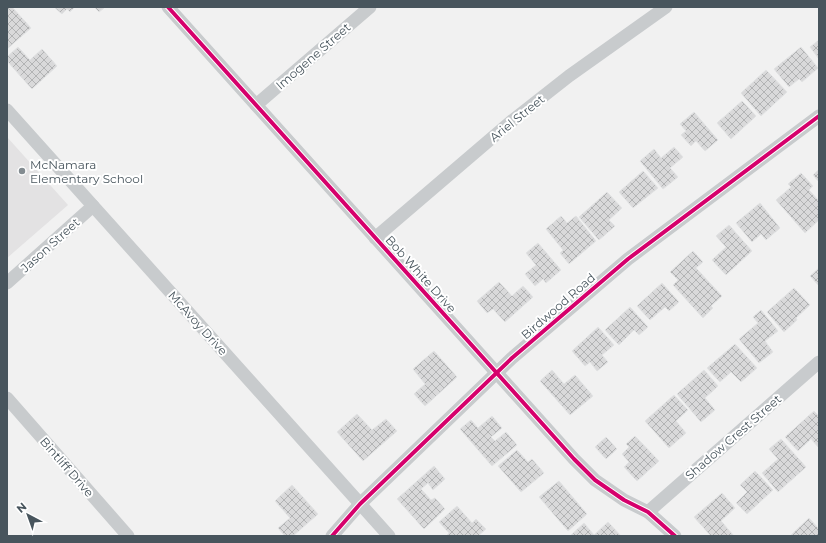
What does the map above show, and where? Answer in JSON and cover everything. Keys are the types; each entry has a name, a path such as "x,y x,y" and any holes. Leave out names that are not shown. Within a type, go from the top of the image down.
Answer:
{"street":[{"name":"Bob White Drive","path":"168,7 495,373 574,459 596,480 624,500 648,512 675,536"},
{"name":"Imogene Street","path":"256,105 370,7"},
{"name":"Ariel Street","path":"375,238 513,120 569,76 666,7"},
{"name":"McAvoy Drive","path":"7,110 388,536"},
{"name":"Birdwood Road","path":"332,536 360,504 495,373 628,259 819,116"},
{"name":"Jason Street","path":"7,283 93,206"},
{"name":"Shadow Crest Street","path":"648,512 819,362"},
{"name":"Bintliff Drive","path":"7,398 128,536"}],"shaded area":[{"name":"McNamara Elementary School","path":"7,137 68,205 7,258"}],"building":[{"path":"7,7 12,7 31,28 7,49"},
{"path":"75,7 70,12 67,9 62,14 55,8"},
{"path":"94,7 105,7 99,12"},
{"path":"819,40 819,59 810,47"},
{"path":"18,47 30,60 42,49 57,66 32,89 7,61 7,57"},
{"path":"801,47 818,68 802,82 799,79 789,87 774,69"},
{"path":"766,70 787,92 761,116 741,93"},
{"path":"742,101 756,116 731,139 717,123"},
{"path":"694,112 718,140 705,151 696,141 691,146 681,135 686,131 680,124"},
{"path":"674,147 683,157 670,168 678,177 663,189 640,161 654,149 661,158"},
{"path":"819,169 819,182 813,175"},
{"path":"643,171 658,188 633,208 619,192"},
{"path":"801,173 813,186 809,190 819,201 819,220 805,233 776,200 791,187 788,184"},
{"path":"607,192 622,208 609,220 615,226 599,240 579,217"},
{"path":"760,203 780,228 766,240 761,234 752,242 736,223"},
{"path":"561,216 567,223 576,216 596,241 569,264 560,253 563,250 546,229"},
{"path":"729,225 752,251 726,275 712,260 726,247 716,236"},
{"path":"538,243 561,270 546,283 543,279 535,286 525,274 536,265 526,253"},
{"path":"693,251 703,262 696,268 722,296 711,306 713,308 703,318 673,285 678,280 670,272"},
{"path":"819,268 819,286 810,276"},
{"path":"499,282 512,296 523,286 533,297 505,322 493,309 487,313 477,301"},
{"path":"662,283 679,302 669,311 665,307 650,320 637,306"},
{"path":"794,288 810,305 784,332 767,312"},
{"path":"630,307 648,327 639,335 634,330 619,345 605,330"},
{"path":"761,310 778,331 765,341 773,352 759,363 739,339 758,323 753,317"},
{"path":"598,327 614,345 602,355 608,362 597,371 590,362 585,366 572,351"},
{"path":"735,344 757,368 741,382 731,372 720,382 707,368"},
{"path":"434,351 457,377 425,406 414,394 425,384 413,369"},
{"path":"552,370 564,384 575,375 593,396 570,415 540,381"},
{"path":"704,370 718,386 705,398 715,410 701,422 677,394"},
{"path":"674,395 688,410 676,421 686,433 669,448 645,421"},
{"path":"814,411 819,416 819,448 811,439 798,451 785,437"},
{"path":"357,414 372,430 386,419 397,431 363,461 337,432"},
{"path":"492,416 502,428 491,437 495,441 506,432 517,445 492,466 460,429 471,420 478,428"},
{"path":"635,436 659,461 637,481 624,467 629,462 622,454 629,447 626,444"},
{"path":"606,437 617,449 606,459 595,447"},
{"path":"781,439 806,467 778,492 762,473 778,459 769,449"},
{"path":"517,450 528,462 532,459 544,473 521,492 498,466"},
{"path":"434,466 445,479 433,490 428,483 421,489 431,500 435,498 445,509 424,529 397,499"},
{"path":"755,471 773,490 747,514 736,503 747,492 740,485"},
{"path":"559,481 587,514 568,531 539,497"},
{"path":"292,485 318,514 293,536 285,536 278,528 290,518 275,501"},
{"path":"722,493 735,508 721,521 734,536 711,536 694,517"},
{"path":"457,506 472,523 476,519 486,529 478,536 446,536 449,533 439,522"},
{"path":"809,518 819,529 819,536 790,536"},
{"path":"608,522 621,536 570,536 584,523 594,535"}],"cycle path":[{"path":"168,7 574,459 595,480 624,500 648,512 675,536"},
{"path":"332,536 360,504 512,358 628,259 819,116"}],"place":[{"name":"McNamara Elementary School","path":"22,171"}]}
